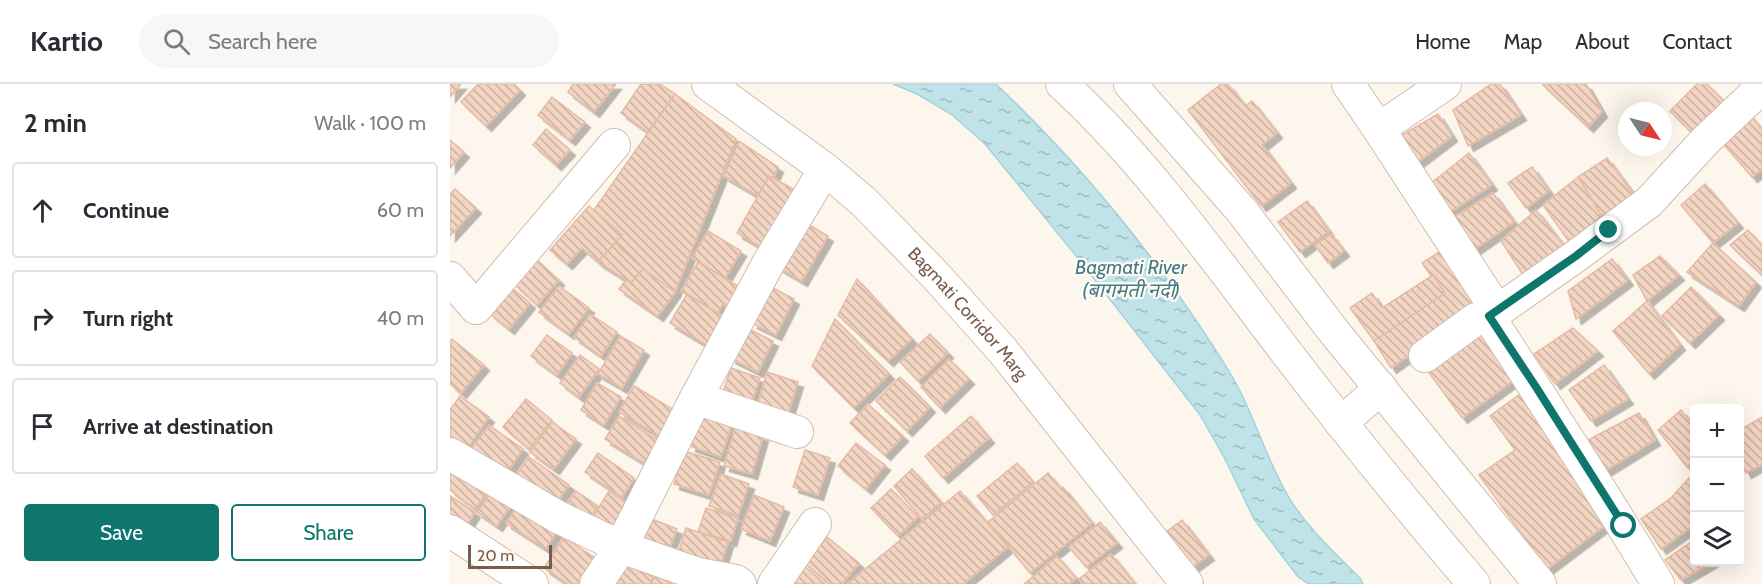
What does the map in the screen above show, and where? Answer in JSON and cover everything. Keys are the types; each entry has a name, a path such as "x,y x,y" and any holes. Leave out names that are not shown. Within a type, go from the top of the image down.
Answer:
{"street":[{"name":"Bagmati Corridor Marg","path":"708,84 825,169 872,210 937,277 1003,351 1187,584"},
{"path":"1062,84 1112,134 1167,198 1400,498 1474,584"},
{"path":"1130,84 1241,210 1335,333 1540,584"},
{"path":"1348,84 1378,128 1658,584"},
{"path":"1389,122 1445,84"},
{"path":"1425,356 1476,319 1493,314 1649,202 1705,141 1762,87"},
{"path":"450,278 476,308 614,145"},
{"path":"596,584 621,547 696,398 769,262 825,169"},
{"path":"1341,423 1381,388"},
{"path":"696,398 797,432"},
{"path":"450,454 558,517 621,547 698,574 736,581 740,584"},
{"path":"774,584 815,524"},
{"path":"450,531 532,584"}],"water":[{"name":"Bagmati River (बागमती नदी)","path":"893,84 996,84 1056,144 1139,241 1189,310 1239,389 1274,470 1288,496 1313,529 1360,578 1363,584 1309,584 1298,577 1254,519 1225,459 1200,415 1077,257 985,144 951,114 917,94"}],"building":[{"path":"450,84 461,84 450,97"},
{"path":"478,84 514,84 520,90 486,126 461,102"},
{"path":"573,84 616,84 594,112 568,92"},
{"path":"641,84 660,84 675,94 648,132 621,113"},
{"path":"1221,84 1228,84 1245,106 1252,101 1277,133 1262,145 1291,183 1261,206 1188,110"},
{"path":"1491,84 1500,84 1521,115 1468,146 1453,110"},
{"path":"1542,84 1586,84 1602,112 1588,127"},
{"path":"1697,84 1707,84 1727,104 1695,136 1672,113 1672,109"},
{"path":"675,94 736,139 675,292 643,269 615,243 622,235 594,210"},
{"path":"552,97 585,122 570,140 538,115"},
{"path":"1748,113 1762,129 1762,169 1752,177 1719,139"},
{"path":"1438,114 1452,136 1414,165 1400,136"},
{"path":"546,129 570,150 556,165 533,145"},
{"path":"450,140 464,152 450,168"},
{"path":"739,141 778,167 773,178 769,176 758,196 724,176"},
{"path":"1469,153 1492,185 1447,214 1430,184"},
{"path":"1607,158 1637,199 1605,221 1578,177"},
{"path":"1532,167 1549,191 1526,208 1508,183"},
{"path":"769,176 794,189 761,247 737,233"},
{"path":"1578,177 1605,221 1572,246 1543,205"},
{"path":"1705,184 1738,223 1713,243 1681,205"},
{"path":"455,189 476,208 450,236 450,194"},
{"path":"1493,193 1514,222 1472,251 1451,219"},
{"path":"1307,201 1329,231 1300,252 1278,222"},
{"path":"589,206 622,235 598,262 582,248 567,264 550,250"},
{"path":"1536,210 1568,251 1527,281 1501,241"},
{"path":"804,222 828,236 802,281 778,267"},
{"path":"1748,230 1762,245 1762,275 1730,245"},
{"path":"708,231 741,251 725,278 692,258"},
{"path":"1331,234 1344,251 1328,263 1315,245"},
{"path":"615,243 643,269 631,283 598,262"},
{"path":"1713,243 1756,282 1739,306 1687,272"},
{"path":"1447,247 1484,302 1391,368 1374,341 1445,293 1422,263"},
{"path":"1660,256 1679,275 1647,301 1633,275"},
{"path":"1612,259 1628,280 1576,319 1568,291"},
{"path":"537,260 559,280 537,305 515,285"},
{"path":"698,262 743,289 730,309 723,304 718,313 681,291"},
{"path":"643,269 675,292 658,316 619,289 626,280 631,283"},
{"path":"1433,275 1445,293 1374,341 1350,308 1372,293 1382,308"},
{"path":"857,279 912,339 888,361 838,315"},
{"path":"559,286 589,308 569,334 539,312"},
{"path":"511,287 530,303 509,329 489,313"},
{"path":"771,287 794,299 776,335 752,323"},
{"path":"1691,287 1719,315 1690,343 1662,316"},
{"path":"687,294 732,322 708,346 670,323"},
{"path":"1647,301 1680,345 1649,374 1613,331"},
{"path":"590,314 617,332 601,356 574,337"},
{"path":"835,319 889,374 854,408 812,366"},
{"path":"1483,323 1521,375 1462,418 1424,366"},
{"path":"745,327 773,341 758,372 730,358"},
{"path":"1573,328 1598,351 1555,384 1534,354"},
{"path":"930,334 948,353 918,381 900,362"},
{"path":"547,335 572,353 557,375 531,356"},
{"path":"620,336 644,350 622,388 598,374"},
{"path":"452,339 484,365 461,393 450,384 450,342"},
{"path":"580,355 599,369 579,397 560,383"},
{"path":"949,359 969,379 940,408 921,387"},
{"path":"1604,365 1628,399 1591,421 1569,390"},
{"path":"731,368 760,378 750,407 721,398"},
{"path":"767,372 798,382 787,417 757,407"},
{"path":"900,377 930,407 907,431 876,401"},
{"path":"597,383 621,397 604,425 581,410"},
{"path":"634,386 674,410 659,436 619,412"},
{"path":"1520,394 1612,520 1547,569 1479,475 1515,450 1490,416"},
{"path":"460,396 489,417 467,449 450,436 450,410"},
{"path":"526,399 552,420 529,449 503,427"},
{"path":"868,404 903,436 885,455 850,423"},
{"path":"702,410 733,421 721,457 690,446"},
{"path":"1681,410 1690,421 1690,464 1687,467 1658,430"},
{"path":"1639,413 1655,440 1605,471 1588,440"},
{"path":"619,416 658,440 644,463 605,439"},
{"path":"971,416 989,438 943,478 925,456"},
{"path":"1762,417 1762,464 1746,473 1744,469 1744,428"},
{"path":"552,422 576,439 554,469 530,452"},
{"path":"489,425 523,449 505,475 470,450"},
{"path":"735,428 763,436 752,474 724,466"},
{"path":"856,443 885,465 866,489 838,466"},
{"path":"805,450 830,458 818,495 793,487"},
{"path":"684,451 720,462 709,495 674,484"},
{"path":"598,453 634,478 622,497 585,472"},
{"path":"529,457 569,485 554,506 515,477"},
{"path":"1017,463 1033,482 993,515 977,496"},
{"path":"455,465 489,490 475,509 450,490 450,473"},
{"path":"912,469 941,502 922,519 894,486"},
{"path":"1048,473 1061,489 1063,487 1092,523 1030,573 988,522"},
{"path":"721,474 749,484 738,516 709,506"},
{"path":"1689,478 1690,528 1661,549 1641,519 1671,498"},
{"path":"891,489 918,517 898,536 871,508"},
{"path":"492,491 512,504 497,526 477,512"},
{"path":"576,491 598,506 588,521 566,505"},
{"path":"609,491 630,504 613,533 591,520"},
{"path":"960,491 1008,547 963,584 847,584"},
{"path":"754,495 784,507 770,541 741,529"},
{"path":"450,496 475,512 465,528 450,519"},
{"path":"519,504 558,529 546,549 506,523"},
{"path":"706,508 738,518 731,541 698,532"},
{"path":"644,516 677,529 664,561 631,548"},
{"path":"1182,520 1209,555 1191,568 1165,533"},
{"path":"1100,522 1117,543 1086,567 1069,547"},
{"path":"686,528 728,542 718,573 676,559"},
{"path":"564,537 598,560 582,584 568,584 544,568"},
{"path":"827,537 859,563 842,584 830,584 805,564"},
{"path":"1690,543 1690,566 1705,566 1681,580 1665,560"},
{"path":"1111,554 1135,584 1082,584 1079,579"},
{"path":"1057,556 1076,578 1069,584 1024,584"},
{"path":"625,561 653,577 650,584 612,584"},
{"path":"803,565 825,584 786,584"},
{"path":"656,575 672,584 650,584"}],"route":[{"path":"1609,230 1498,312 1489,316 1624,526"}]}
